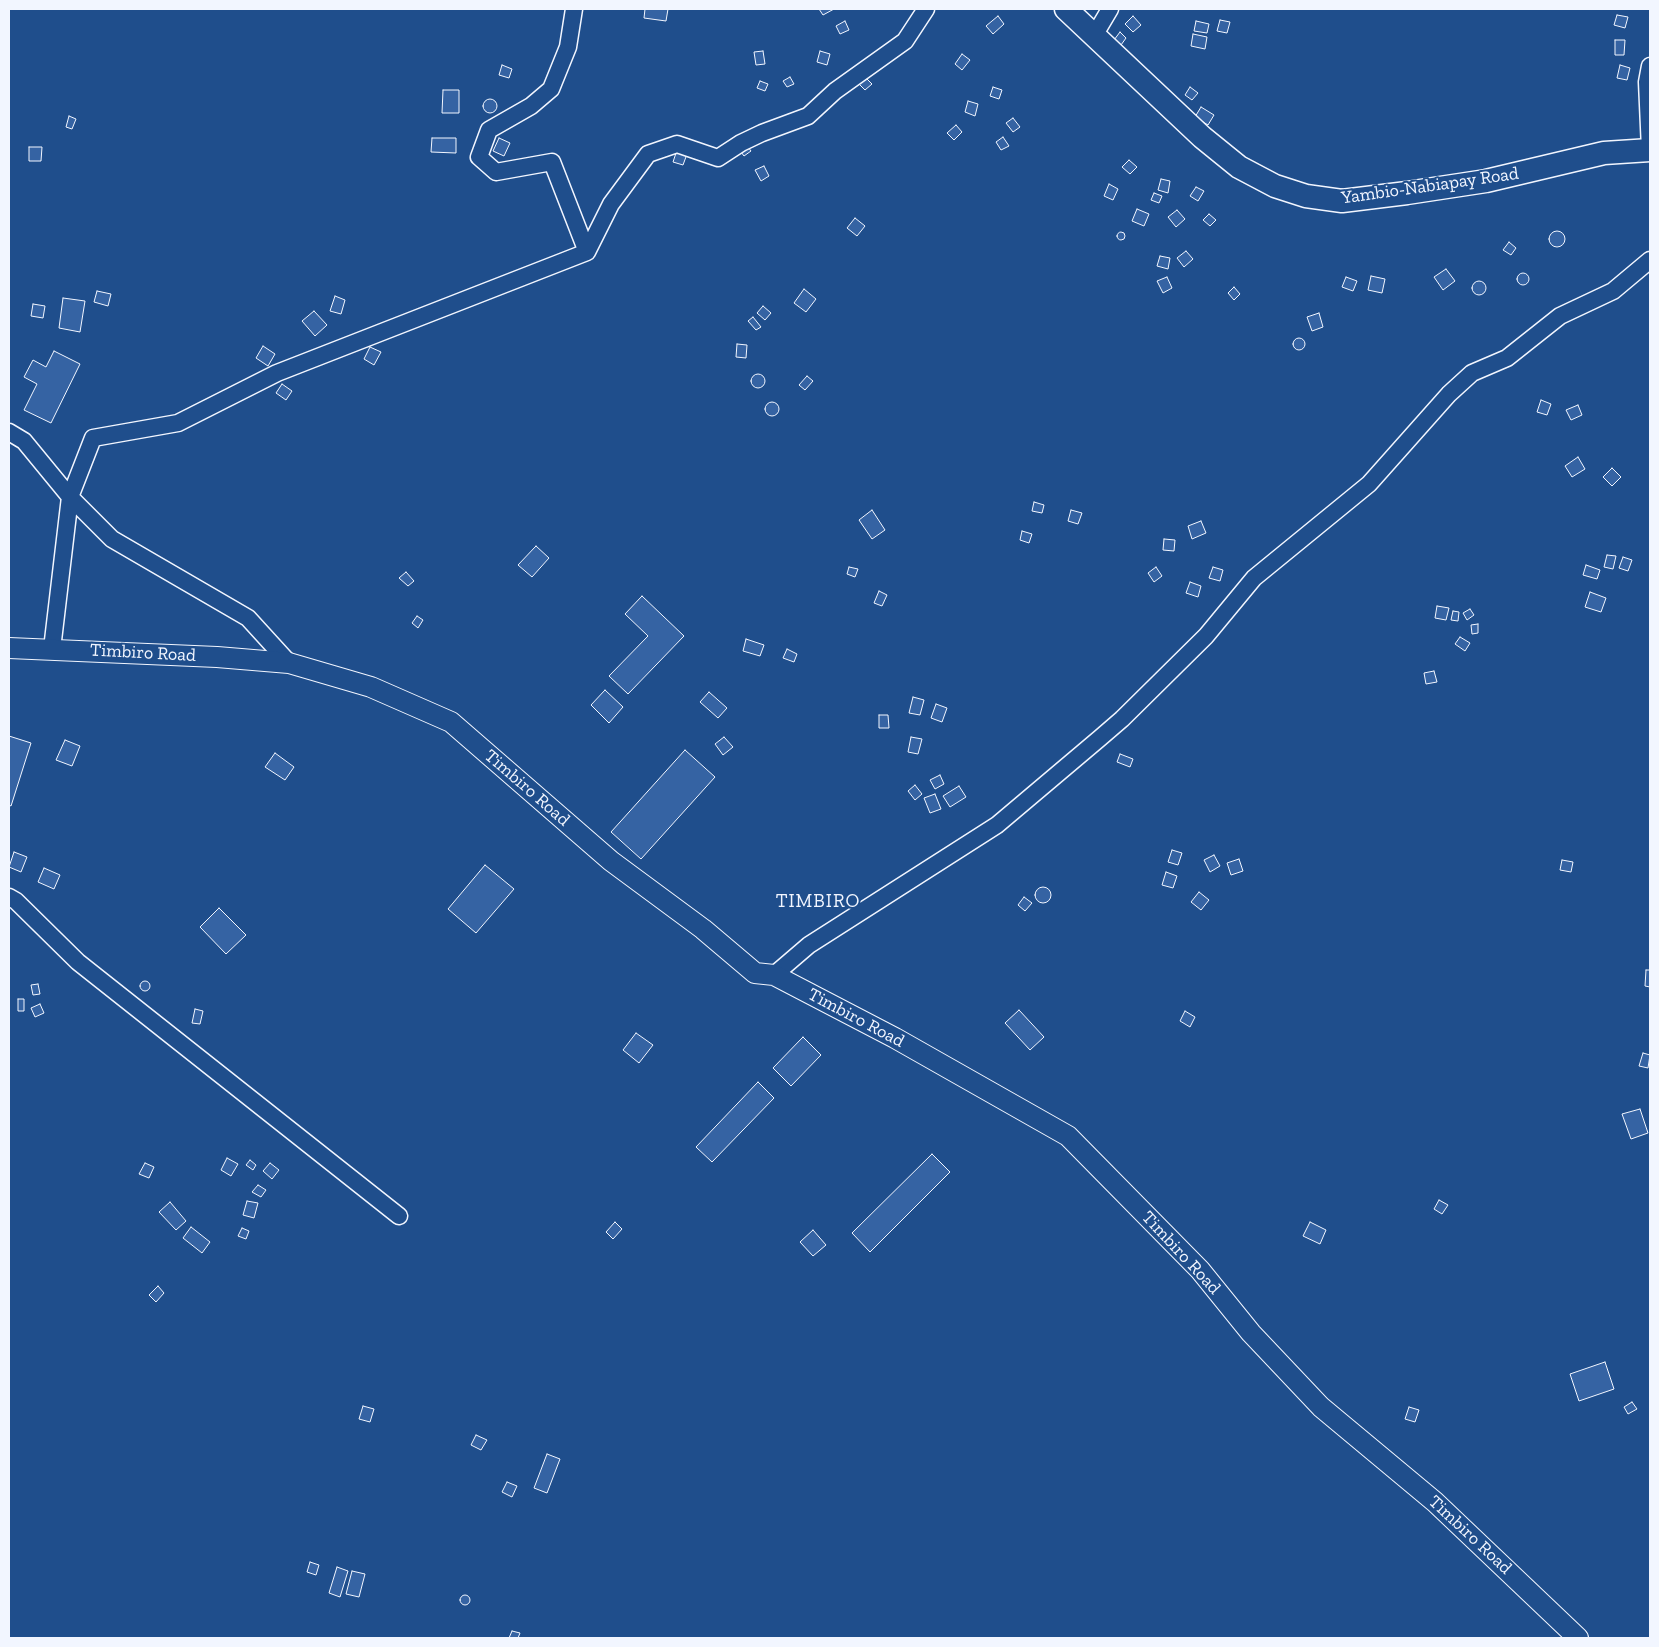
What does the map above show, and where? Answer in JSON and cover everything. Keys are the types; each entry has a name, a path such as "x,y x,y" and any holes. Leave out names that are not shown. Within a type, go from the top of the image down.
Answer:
{"main road":[{"name":"Yambio-Nabiapay Road","path":"1066,9 1239,168 1275,186 1306,196 1342,201 1397,194 1486,181 1604,153 1650,150"}],"street":[{"path":"574,9 568,47 551,89 531,106 489,130 479,157 496,172 552,162 587,252"},
{"path":"52,649 70,497 93,438 178,423 277,373 587,252 611,204 648,154 677,144 718,158 741,143 762,133 808,116 835,91 905,41 926,9"},
{"path":"1094,36 1110,9"},
{"path":"1650,66 1647,82 1650,150"},
{"path":"774,975 809,945 998,824 1100,738 1122,719 1206,636 1254,578 1368,484 1449,394 1472,373 1507,358 1560,316 1613,291 1650,260"},
{"path":"9,432 24,441 70,497 112,539 248,618 289,663"},
{"name":"Timbiro Road","path":"9,648 217,657 289,663 372,687 451,722 612,861 704,929 755,973 774,975 895,1038 1068,1136 1200,1270 1251,1333 1321,1407 1435,1502 1578,1638"},
{"path":"9,897 16,901 78,962 399,1216"}],"building":[{"path":"645,9 668,9 666,21 644,18"},
{"path":"819,9 834,9 823,15"},
{"path":"1617,15 1628,17 1625,28 1614,25"},
{"path":"998,16 1004,24 993,34 986,26"},
{"path":"1133,16 1141,25 1133,32 1125,24"},
{"path":"1220,20 1230,22 1227,33 1217,31"},
{"path":"845,21 849,30 840,34 836,26"},
{"path":"1196,21 1209,24 1207,33 1194,31"},
{"path":"1120,32 1126,38 1121,45 1114,40"},
{"path":"1193,34 1207,37 1205,49 1191,46"},
{"path":"1615,40 1625,40 1624,55 1615,55"},
{"path":"763,51 765,64 756,65 754,52"},
{"path":"820,51 830,54 827,65 817,62"},
{"path":"962,54 970,60 962,70 955,64"},
{"path":"502,65 512,69 509,78 499,75"},
{"path":"1620,65 1630,68 1627,80 1617,78"},
{"path":"790,77 794,84 787,87 783,81"},
{"path":"866,78 872,84 865,90 859,84"},
{"path":"760,81 768,84 765,91 757,88"},
{"path":"993,87 1002,90 999,99 990,96"},
{"path":"1190,87 1198,93 1192,100 1185,95"},
{"path":"443,90 459,90 459,113 442,113"},
{"path":"490,99 495,101 497,106 495,111 490,113 485,111 483,106 485,101"},
{"path":"968,101 978,104 975,116 965,112"},
{"path":"1201,107 1214,115 1208,125 1195,117"},
{"path":"69,116 76,119 72,129 66,127"},
{"path":"1013,118 1020,127 1013,132 1006,123"},
{"path":"956,125 962,132 954,140 947,133"},
{"path":"1003,137 1009,146 1001,150 996,142"},
{"path":"432,138 456,138 456,153 431,152"},
{"path":"499,138 510,143 504,156 493,151"},
{"path":"745,143 751,151 744,156 738,148"},
{"path":"29,147 42,147 41,161 29,161"},
{"path":"677,150 687,154 683,165 673,162"},
{"path":"1129,160 1137,167 1130,174 1122,167"},
{"path":"764,166 769,176 761,181 755,170"},
{"path":"1161,179 1170,181 1168,193 1158,190"},
{"path":"1109,184 1118,189 1113,200 1104,196"},
{"path":"1196,187 1204,191 1198,201 1190,196"},
{"path":"1154,193 1162,196 1159,203 1151,200"},
{"path":"1137,209 1149,214 1144,226 1132,221"},
{"path":"1177,210 1185,219 1176,227 1168,217"},
{"path":"1209,214 1216,220 1210,226 1203,220"},
{"path":"855,218 865,226 857,236 847,228"},
{"path":"1557,231 1565,239 1557,247 1549,239"},
{"path":"1121,232 1125,236 1121,240 1117,236"},
{"path":"1509,242 1516,248 1511,255 1503,250"},
{"path":"1186,251 1193,259 1184,267 1177,258"},
{"path":"1160,256 1170,258 1168,269 1157,266"},
{"path":"1446,269 1455,281 1443,290 1434,277"},
{"path":"1523,273 1529,279 1523,285 1517,279"},
{"path":"1371,276 1385,279 1382,293 1368,290"},
{"path":"1167,277 1172,288 1163,293 1157,281"},
{"path":"1346,277 1357,281 1353,291 1342,287"},
{"path":"1479,281 1484,283 1486,288 1484,293 1479,295 1474,293 1472,288 1474,283"},
{"path":"1234,287 1240,294 1234,300 1228,293"},
{"path":"804,289 816,299 806,312 794,303"},
{"path":"97,291 111,294 108,306 94,302"},
{"path":"335,296 345,300 341,314 330,311"},
{"path":"63,298 85,301 80,332 59,328"},
{"path":"33,304 45,306 43,318 31,316"},
{"path":"763,306 771,313 765,320 757,313"},
{"path":"314,311 327,325 315,336 302,321"},
{"path":"1319,313 1323,327 1312,331 1307,317"},
{"path":"753,317 761,327 756,330 748,321"},
{"path":"1297,338 1301,338 1305,344 1301,350 1297,350 1293,346 1293,342"},
{"path":"737,344 747,345 746,358 736,357"},
{"path":"263,346 275,354 268,366 256,358"},
{"path":"370,347 381,352 374,365 364,359"},
{"path":"54,351 80,364 51,423 24,410 37,384 24,377 33,360 46,367"},
{"path":"758,374 763,376 765,381 763,386 758,388 753,386 751,381 753,376"},
{"path":"807,376 813,381 805,390 799,385"},
{"path":"282,384 292,391 286,400 276,393"},
{"path":"1541,400 1551,404 1547,415 1537,412"},
{"path":"772,402 777,404 779,409 777,414 772,416 767,414 765,409 767,404"},
{"path":"1578,405 1582,415 1571,420 1566,410"},
{"path":"1578,457 1585,469 1572,477 1565,466"},
{"path":"1612,468 1621,477 1612,486 1603,477"},
{"path":"1034,502 1044,505 1042,513 1032,511"},
{"path":"872,510 885,530 872,539 859,520"},
{"path":"1071,510 1082,513 1078,524 1068,521"},
{"path":"1201,521 1206,533 1192,539 1188,526"},
{"path":"1022,531 1032,534 1029,543 1020,540"},
{"path":"1164,539 1175,540 1174,551 1163,550"},
{"path":"536,546 549,558 532,577 518,565"},
{"path":"1607,555 1616,556 1613,569 1604,567"},
{"path":"1623,557 1632,560 1628,571 1619,568"},
{"path":"1586,565 1600,570 1597,579 1583,575"},
{"path":"849,567 858,569 855,577 847,574"},
{"path":"1156,567 1162,576 1154,582 1148,573"},
{"path":"1213,567 1223,570 1220,581 1209,578"},
{"path":"406,572 414,581 408,586 399,578"},
{"path":"1190,582 1201,586 1198,597 1186,593"},
{"path":"879,591 887,595 882,606 874,603"},
{"path":"1590,592 1606,598 1601,612 1585,607"},
{"path":"642,596 684,636 628,694 609,676 648,636 625,614"},
{"path":"1437,606 1449,608 1446,620 1435,618"},
{"path":"1470,609 1474,615 1467,620 1463,613"},
{"path":"1453,611 1459,612 1458,621 1451,620"},
{"path":"417,616 423,620 418,628 412,623"},
{"path":"1478,624 1478,633 1472,634 1471,625"},
{"path":"1460,637 1470,643 1465,651 1455,644"},
{"path":"746,639 764,645 760,656 743,651"},
{"path":"787,649 797,654 794,662 783,658"},
{"path":"1434,671 1437,682 1426,684 1424,673"},
{"path":"605,690 623,707 609,723 591,705"},
{"path":"709,692 727,708 718,718 700,702"},
{"path":"913,697 924,700 920,715 909,713"},
{"path":"936,704 947,708 942,722 931,718"},
{"path":"879,715 888,715 889,728 879,728"},
{"path":"9,736 31,743 11,806 9,805"},
{"path":"724,737 733,747 723,755 715,744"},
{"path":"911,737 922,739 918,754 908,752"},
{"path":"65,740 80,746 72,766 56,760"},
{"path":"685,750 715,777 641,859 611,832"},
{"path":"275,753 294,767 285,780 265,767"},
{"path":"1120,754 1133,759 1130,767 1117,762"},
{"path":"940,775 944,784 935,789 930,780"},
{"path":"915,785 922,794 915,800 908,791"},
{"path":"959,786 966,797 950,807 943,796"},
{"path":"935,794 941,809 930,813 924,798"},
{"path":"1172,850 1182,853 1178,865 1168,862"},
{"path":"14,852 27,857 21,872 9,867"},
{"path":"1214,855 1220,866 1210,872 1204,860"},
{"path":"1239,859 1243,871 1231,875 1227,863"},
{"path":"1562,860 1573,862 1571,872 1560,870"},
{"path":"485,865 514,889 476,933 448,909"},
{"path":"44,868 60,875 54,889 38,882"},
{"path":"1166,872 1177,876 1173,888 1162,885"},
{"path":"1043,887 1051,895 1043,903 1035,895"},
{"path":"1199,892 1209,900 1201,910 1191,902"},
{"path":"1024,897 1032,903 1025,911 1018,905"},
{"path":"219,908 246,935 226,954 200,927"},
{"path":"1646,970 1650,970 1650,987 1645,986"},
{"path":"143,981 147,981 150,986 147,991 143,991 140,988 140,984"},
{"path":"38,984 40,994 33,995 31,985"},
{"path":"18,999 24,999 24,1011 18,1011"},
{"path":"40,1004 44,1013 35,1017 31,1008"},
{"path":"195,1009 203,1011 200,1024 192,1023"},
{"path":"1019,1010 1044,1037 1030,1050 1005,1023"},
{"path":"1185,1011 1195,1017 1190,1027 1180,1021"},
{"path":"636,1033 653,1045 639,1063 623,1050"},
{"path":"803,1037 821,1055 791,1086 773,1068"},
{"path":"1643,1053 1650,1055 1648,1068 1639,1066"},
{"path":"758,1082 774,1098 712,1162 696,1147"},
{"path":"1640,1109 1648,1133 1631,1139 1622,1114"},
{"path":"932,1154 950,1172 870,1252 852,1233"},
{"path":"227,1158 238,1164 231,1176 221,1170"},
{"path":"250,1160 256,1165 253,1170 246,1165"},
{"path":"145,1163 154,1167 149,1178 139,1174"},
{"path":"270,1163 279,1170 272,1179 263,1171"},
{"path":"258,1185 266,1190 261,1197 252,1192"},
{"path":"1439,1200 1448,1205 1442,1214 1434,1209"},
{"path":"247,1201 258,1203 254,1218 243,1215"},
{"path":"170,1202 186,1221 176,1230 159,1212"},
{"path":"615,1222 622,1229 613,1239 606,1232"},
{"path":"1310,1222 1326,1230 1320,1244 1303,1236"},
{"path":"191,1227 210,1242 202,1253 183,1238"},
{"path":"242,1228 249,1231 246,1239 238,1236"},
{"path":"813,1230 826,1245 813,1256 800,1242"},
{"path":"158,1286 164,1293 156,1302 149,1295"},
{"path":"1605,1362 1614,1389 1579,1401 1570,1374"},
{"path":"1632,1402 1637,1409 1628,1414 1624,1407"},
{"path":"363,1406 374,1409 370,1422 359,1419"},
{"path":"1409,1407 1419,1410 1415,1422 1405,1419"},
{"path":"476,1435 487,1440 481,1450 471,1445"},
{"path":"547,1454 560,1459 547,1493 534,1488"},
{"path":"507,1482 517,1486 512,1497 502,1492"},
{"path":"310,1562 319,1565 316,1575 307,1572"},
{"path":"337,1567 348,1571 340,1597 329,1593"},
{"path":"352,1571 365,1574 359,1597 346,1594"},
{"path":"463,1595 467,1595 470,1600 469,1604 463,1605 460,1602 460,1598"},
{"path":"512,1631 520,1633 518,1638 509,1638"}],"district":[{"name":"TIMBIRO","path":"818,902"}]}
